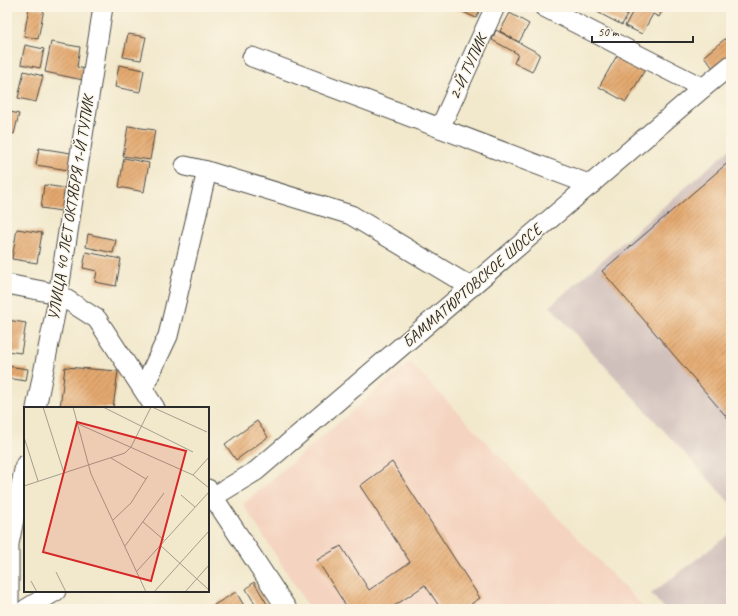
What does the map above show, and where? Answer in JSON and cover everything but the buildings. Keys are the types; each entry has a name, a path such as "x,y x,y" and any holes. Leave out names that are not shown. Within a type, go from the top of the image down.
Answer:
{"street":[{"name":"УЛИЦА 40 ЛЕТ ОКТЯБРЯ 1-Й ТУПИК","path":"36,407 58,294 103,7"},
{"name":"2-Й ТУПИК","path":"440,128 495,7"},
{"path":"544,7 703,88"},
{"path":"252,57 591,185"},
{"name":"БАММАТЮРТОВСКОЕ ШОССЕ","path":"210,495 256,471 731,65"},
{"path":"185,166 207,171 351,215 471,287"},
{"path":"143,388 168,336 207,171"},
{"path":"7,284 58,294 97,319 154,407"},
{"path":"9,609 10,544 24,470"},
{"path":"210,495 287,609"},
{"path":"26,609 54,592"}],"shaded area":[{"path":"731,148 731,504 550,306"},
{"path":"410,362 645,609 310,609 243,504"},
{"path":"731,533 731,609 665,609 651,594"}]}
